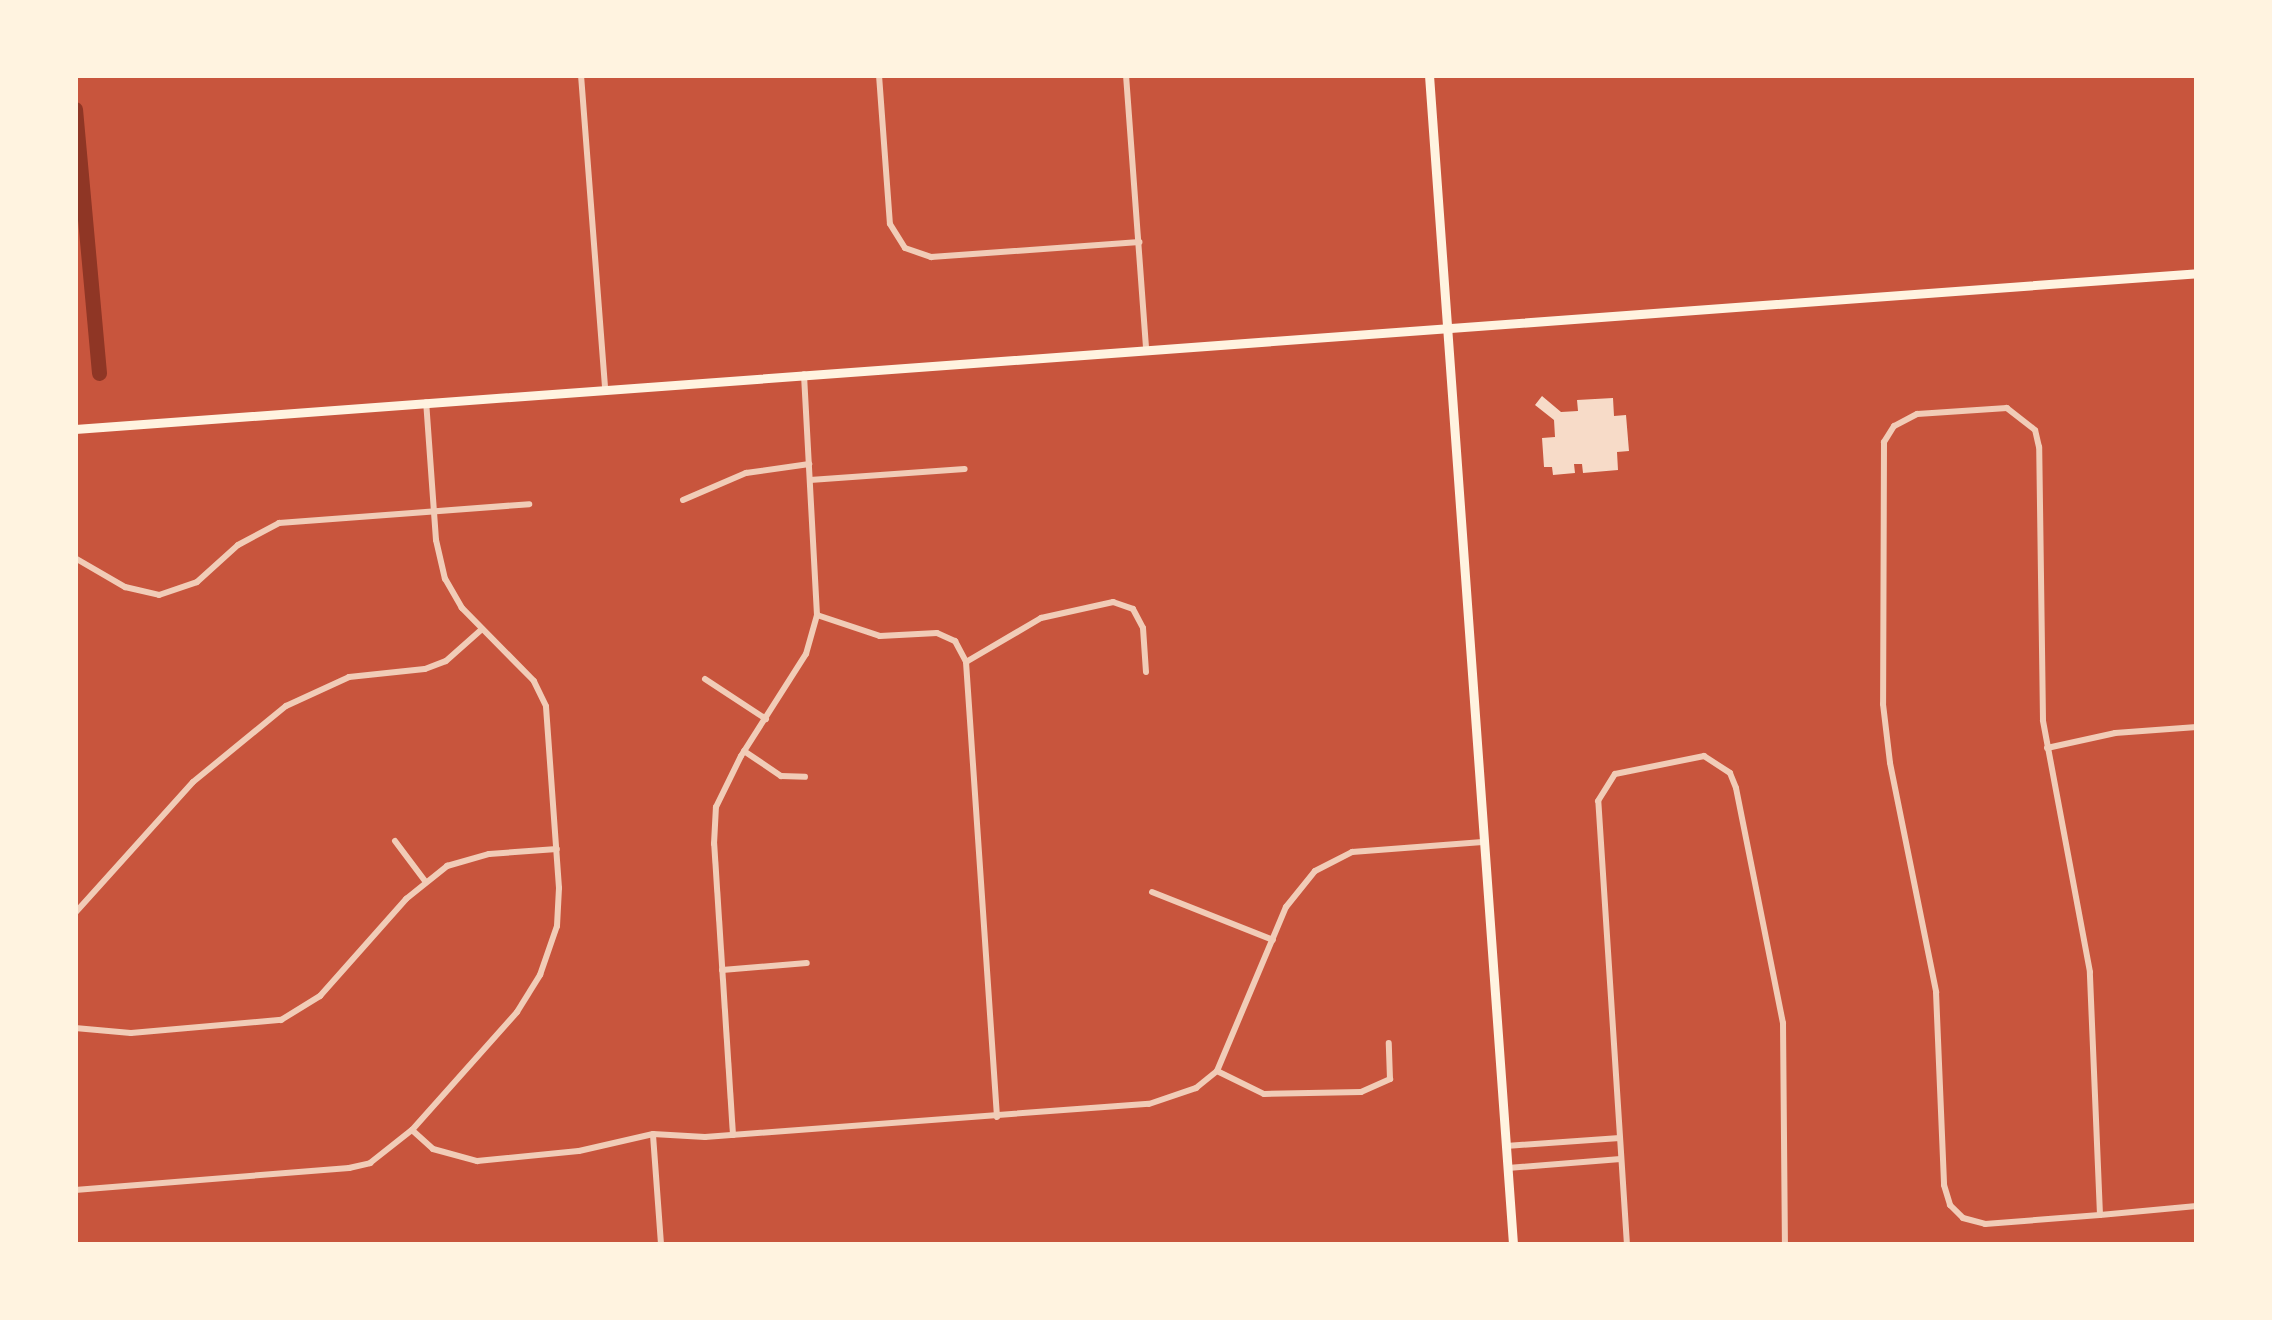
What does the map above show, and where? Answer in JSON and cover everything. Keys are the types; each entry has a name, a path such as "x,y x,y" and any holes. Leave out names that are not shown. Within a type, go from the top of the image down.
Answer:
{"main road":[{"path":"1429,75 1514,1245"},
{"path":"75,429 2197,273"}],"street":[{"path":"581,75 605,389"},
{"path":"879,75 890,224 904,248 931,257 1139,242"},
{"path":"1126,75 1146,349"},
{"path":"733,1135 716,807 744,752 806,654 817,615 804,374"},
{"path":"75,1190 349,1168 370,1162 412,1130 517,1012 541,975 557,926 557,849 546,706 526,670 482,629 445,579 434,512 426,402"},
{"path":"2100,1215 2090,972 2041,694 2039,447 2023,416 2007,408 1917,413 1894,425 1884,442 1885,731 1936,992 1944,1185 1950,1205 1964,1218 1985,1224 2100,1215 2197,1206"},
{"path":"682,500 746,473 809,464"},
{"path":"810,480 964,469"},
{"path":"75,558 125,587 159,596 196,582 238,545 279,523 530,504"},
{"path":"966,662 1041,618 1113,602 1133,609 1143,628 1146,672"},
{"path":"817,615 880,636 937,633 955,641 966,662 997,1117"},
{"path":"75,913 193,782 286,706 349,677 425,669 446,661 482,629"},
{"path":"705,679 766,719"},
{"path":"2047,748 2115,733 2197,727"},
{"path":"744,752 781,776 805,776"},
{"path":"1627,1245 1598,801 1604,785 1630,767 1688,756 1718,762 1736,788 1783,1023 1785,1245"},
{"path":"395,841 425,882"},
{"path":"412,1130 434,1149 477,1161 579,1151 653,1134 733,1135 1149,1104 1196,1088 1216,1072 1286,907 1315,871 1352,852 1484,842"},
{"path":"75,1028 131,1033 281,1020 320,996 425,882 466,858 557,849"},
{"path":"1152,892 1273,940"},
{"path":"722,970 807,963"},
{"path":"1216,1072 1264,1094 1361,1091 1390,1079 1389,1042"},
{"path":"653,1134 661,1245"},
{"path":"1506,1146 1619,1138"},
{"path":"1508,1168 1621,1159"}],"building":[{"path":"1542,396 1561,412 1578,411 1577,400 1613,398 1614,416 1626,415 1629,451 1617,452 1618,470 1583,473 1582,464 1574,464 1575,473 1553,475 1552,467 1544,467 1542,438 1555,437 1554,420 1535,405"}],"waterway":[{"path":"75,109 99,373"}]}
